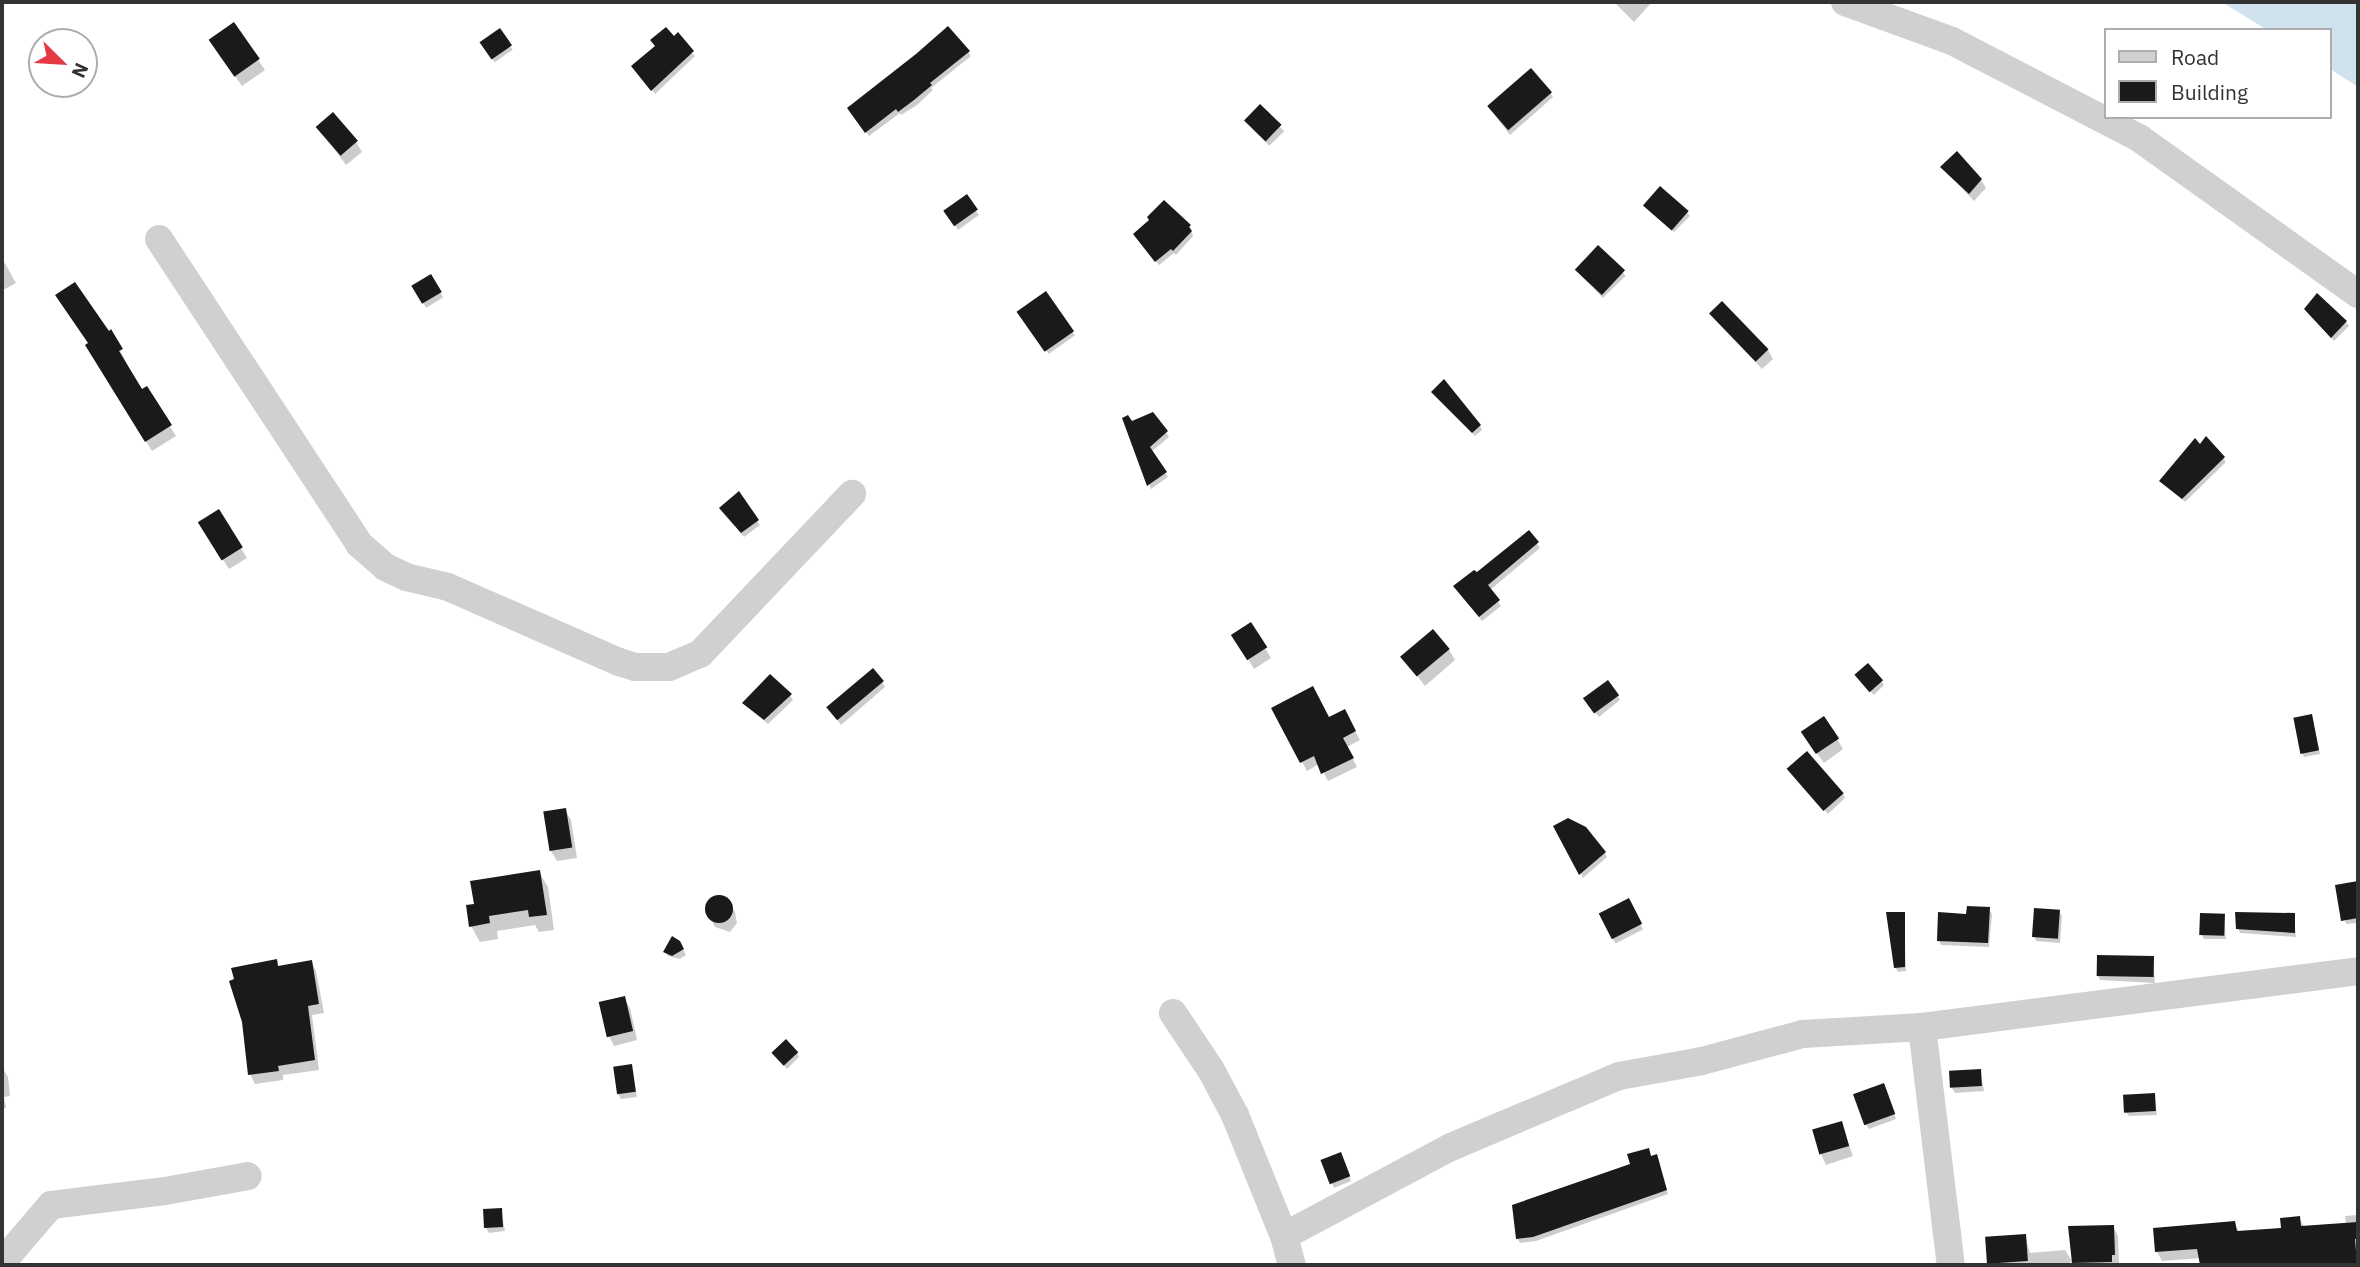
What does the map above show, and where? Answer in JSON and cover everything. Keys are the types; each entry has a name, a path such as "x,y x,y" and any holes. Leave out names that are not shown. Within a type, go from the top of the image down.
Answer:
{"street":[{"path":"1845,2 1952,41 2139,138 2358,294"},
{"path":"159,239 359,544 385,567 406,578 448,587 619,662 652,669 669,667 700,654 852,494"},
{"path":"1284,1236 1451,1147 1619,1076 1702,1061 1803,1034 1922,1027 2358,971"},
{"path":"1173,1013 1211,1070 1235,1115 1284,1236 1292,1265"},
{"path":"1922,1027 1951,1265"},
{"path":"2,1254 10,1253 51,1205 165,1191 248,1176"}],"water":[{"path":"2222,2 2358,2 2358,87 2332,70 2332,28 2264,28"}],"building":[{"path":"234,22 260,59 234,77 209,40"},
{"path":"948,26 970,51 930,83 932,85 914,100 898,112 896,109 865,133 847,108"},
{"path":"666,27 674,36 678,32 694,51 651,91 631,66 655,46 650,40"},
{"path":"500,28 512,45 492,60 480,42"},
{"path":"1531,68 1552,92 1508,130 1487,106"},
{"path":"1260,104 1282,125 1266,141 1244,121"},
{"path":"333,112 358,141 341,156 316,127"},
{"path":"1957,151 1982,179 1969,194 1940,167"},
{"path":"1660,186 1689,211 1672,231 1643,206"},
{"path":"967,194 978,210 954,226 943,211"},
{"path":"1164,200 1191,225 1189,227 1192,231 1173,251 1171,249 1155,262 1133,234 1149,220 1147,217"},
{"path":"1598,245 1625,270 1602,295 1575,270"},
{"path":"431,274 442,292 422,304 411,286"},
{"path":"75,282 109,331 111,329 123,349 119,351 142,389 147,386 172,425 145,442 85,345 88,343 55,295"},
{"path":"1046,291 1074,331 1045,352 1017,312"},
{"path":"2317,293 2347,321 2331,338 2304,309"},
{"path":"1722,301 1769,349 1756,362 1709,314"},
{"path":"1444,379 1481,425 1472,433 1431,392"},
{"path":"1153,412 1168,431 1150,447 1167,472 1147,486 1122,418 1128,415 1132,421"},
{"path":"2206,436 2225,457 2182,499 2159,481 2195,438 2200,444"},
{"path":"739,491 759,520 741,533 719,508"},
{"path":"219,509 243,547 222,560 198,522"},
{"path":"1529,530 1539,542 1488,585 1500,600 1479,617 1453,586 1474,570 1477,572"},
{"path":"1251,622 1267,647 1247,660 1231,635"},
{"path":"1433,629 1450,649 1417,677 1400,657"},
{"path":"1868,663 1883,680 1870,692 1854,675"},
{"path":"873,668 884,681 837,720 826,707"},
{"path":"770,674 792,694 764,720 742,703"},
{"path":"1608,680 1619,695 1594,714 1583,698"},
{"path":"1313,686 1329,717 1345,709 1356,731 1343,738 1354,758 1321,774 1314,756 1300,763 1271,708"},
{"path":"2312,714 2319,750 2300,754 2293,718"},
{"path":"1824,716 1839,738 1816,754 1801,732"},
{"path":"1807,751 1844,793 1823,811 1787,769"},
{"path":"566,808 572,848 550,851 543,812"},
{"path":"1568,818 1586,827 1606,852 1579,875 1553,826"},
{"path":"540,870 547,915 529,917 528,910 489,916 490,923 469,927 466,905 474,904 470,881"},
{"path":"2358,881 2358,918 2341,921 2335,885"},
{"path":"719,895 729,899 733,909 729,919 719,923 709,919 705,909 709,899"},
{"path":"1629,898 1642,924 1612,939 1599,913"},
{"path":"1967,906 1990,907 1988,943 1937,941 1938,912 1966,914"},
{"path":"2034,908 2060,910 2058,939 2032,937"},
{"path":"1886,912 1905,912 1905,967 1894,968"},
{"path":"2235,912 2295,913 2295,933 2236,929"},
{"path":"2200,913 2225,914 2224,936 2199,935"},
{"path":"672,936 680,941 684,949 672,956 663,952"},
{"path":"2097,955 2154,956 2154,977 2097,976"},
{"path":"277,959 278,966 312,960 319,1004 308,1006 315,1060 278,1066 279,1071 248,1075 242,1022 229,981 234,979 231,968"},
{"path":"625,996 633,1031 607,1037 599,1002"},
{"path":"786,1039 798,1052 784,1066 771,1053"},
{"path":"632,1064 636,1092 617,1094 613,1067"},
{"path":"1981,1069 1982,1086 1950,1088 1949,1071"},
{"path":"1884,1083 1895,1114 1864,1125 1853,1094"},
{"path":"2155,1093 2156,1111 2124,1113 2123,1095"},
{"path":"1842,1121 1849,1146 1819,1155 1812,1130"},
{"path":"1649,1148 1651,1156 1657,1154 1667,1190 1533,1237 1516,1239 1512,1205 1630,1164 1627,1154"},
{"path":"1341,1152 1350,1176 1330,1184 1320,1160"},
{"path":"502,1208 503,1227 484,1228 483,1209"},
{"path":"2300,1216 2301,1226 2358,1222 2358,1239 2355,1239 2357,1263 2200,1265 2197,1249 2155,1252 2153,1228 2235,1221 2237,1231 2281,1228 2280,1218"},
{"path":"2114,1225 2115,1255 2112,1255 2112,1262 2072,1263 2068,1226"},
{"path":"2026,1234 2028,1261 1987,1264 1985,1237"}]}
